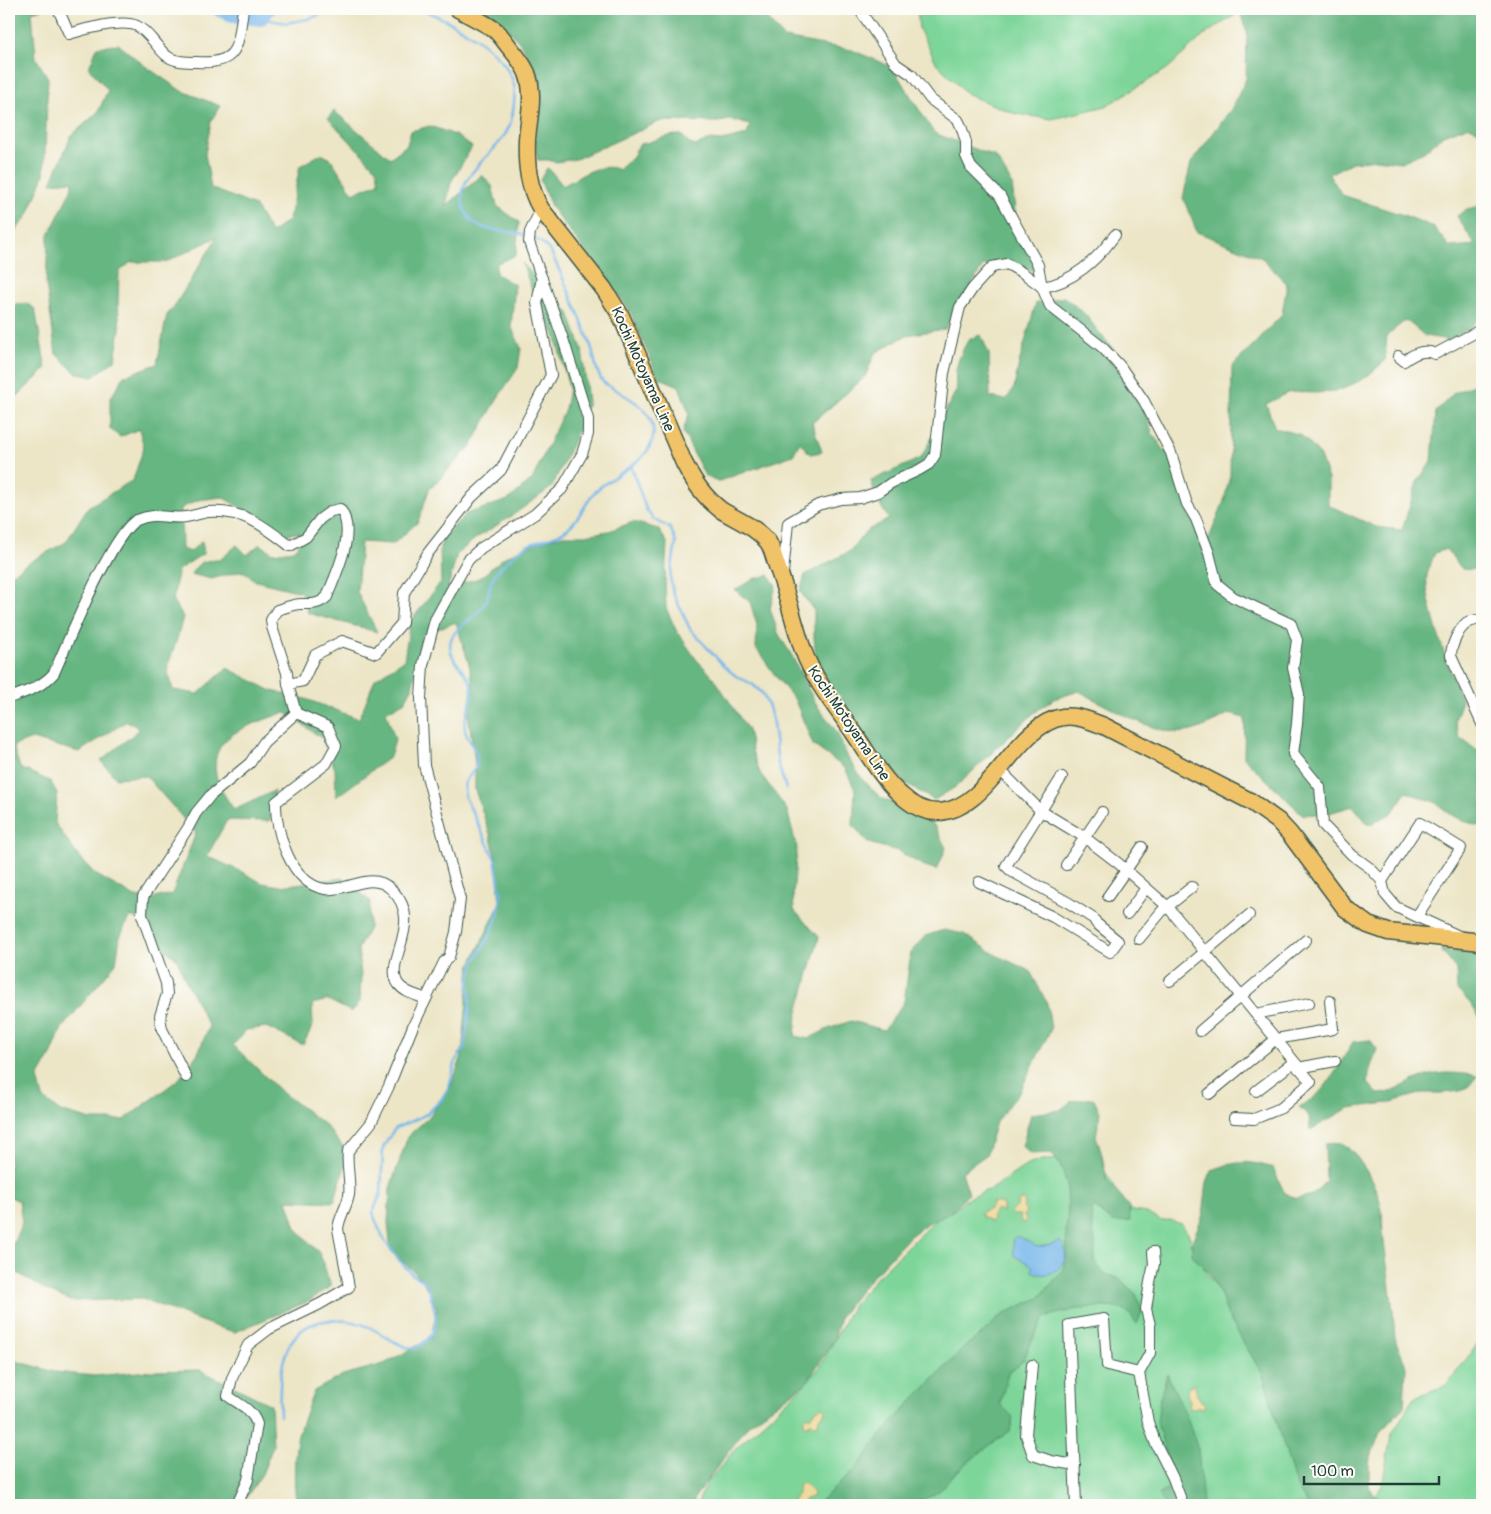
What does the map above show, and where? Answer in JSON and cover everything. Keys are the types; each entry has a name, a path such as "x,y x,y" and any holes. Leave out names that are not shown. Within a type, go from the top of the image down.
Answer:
{"main road":[{"name":"Kochi Motoyama Line","path":"458,9 496,31 516,56 527,74 531,108 527,140 529,182 533,196 541,209 604,289 621,316 684,463 694,482 705,496 722,510 750,527 768,543 782,579 796,631 810,668 882,774 904,798 927,811 939,812 953,809 976,794 1030,735 1041,726 1063,717 1075,717 1104,726 1250,801 1266,812 1290,834 1345,908 1368,926 1388,932 1482,942"}],"street":[{"path":"59,11 69,34 102,26 126,24 137,26 172,58 184,62 208,63 226,58 237,48 243,9"},
{"path":"860,9 896,64 912,75 930,100 958,120 966,142 966,156 971,167 1000,196 1038,265 1042,287 1050,306 1102,347 1120,366 1144,401 1172,453 1187,504 1196,519 1209,553 1217,584 1233,597 1291,624 1297,640 1293,668 1299,694 1298,724 1293,754 1320,787 1323,825 1352,855 1370,868 1382,881 1385,894 1396,907 1466,939"},
{"path":"237,1505 248,1480 258,1424 250,1411 228,1396 232,1378 248,1345 269,1329 320,1304 349,1287 338,1229 349,1197 348,1151 371,1123 389,1086 413,1026 444,962 449,957 456,932 460,905 456,881 424,765 421,698 423,665 435,620 468,560 481,548 535,514 562,489 582,454 588,434 588,419 530,236 541,209"},
{"path":"782,579 788,523 818,505 840,498 860,498 878,492 891,483 929,464 935,455 944,373 960,307 973,288 992,267 1006,264 1023,272 1042,287 1052,286 1086,267 1108,245 1115,235"},
{"path":"288,684 303,681 315,655 342,641 376,653 402,623 404,593 428,553 472,497 501,470 551,375 537,303 542,277"},
{"path":"1398,356 1404,361 1415,353 1430,351 1435,354 1482,329"},
{"path":"9,698 31,690 47,681 54,673 86,599 121,537 130,525 138,520 155,515 184,518 207,512 238,514 258,522 290,546 306,537 320,519 331,511 340,509 344,514 346,523 346,542 327,598 320,603 300,604 277,610 271,620 287,673 296,713"},
{"path":"1482,619 1467,623 1462,628 1451,648 1451,656 1482,724"},
{"path":"296,713 328,727 336,746 326,764 276,802 277,827 287,857 308,883 324,889 341,888 374,880 390,888 401,902 406,921 403,941 394,971 398,984 406,992 426,999"},
{"path":"186,1077 162,1029 160,1016 167,994 166,983 142,915 143,897 196,813 210,796 250,763 264,742 296,713"},
{"path":"999,769 1041,811 1084,838 1126,869 1168,907 1311,1082 1282,1108 1254,1119 1234,1118"},
{"path":"979,882 1053,917 1110,952 1118,941 1096,923 1094,919 1011,871 1006,866 1062,777"},
{"path":"1066,865 1102,812"},
{"path":"1382,881 1420,823 1461,848 1416,916"},
{"path":"1108,896 1142,847"},
{"path":"1139,939 1162,911 1192,887"},
{"path":"1127,914 1146,888"},
{"path":"1170,981 1249,915"},
{"path":"1200,1031 1242,997 1306,940"},
{"path":"1209,1094 1276,1039 1333,1029 1330,1001"},
{"path":"1256,1014 1309,1003"},
{"path":"1256,1091 1296,1065 1335,1061"},
{"path":"1153,1252 1154,1264 1146,1309 1150,1325 1150,1353 1139,1373 1148,1422 1183,1505"},
{"path":"1076,1505 1069,1325 1104,1319 1108,1365 1139,1373"},
{"path":"1032,1365 1026,1435 1033,1455 1075,1466"}],"green space":[{"path":"9,9 42,9 32,12 36,58 48,78 44,175 28,215 9,239"},
{"path":"484,9 758,9 784,38 852,50 892,67 934,133 996,157 1012,184 1017,229 1038,273 1011,262 983,266 945,329 907,335 875,353 865,377 812,423 822,452 810,454 800,442 793,455 719,481 705,476 683,432 689,413 679,386 658,377 629,309 552,208 540,180 547,168 563,186 590,171 605,167 619,170 628,160 633,158 640,144 682,135 688,143 695,146 710,140 722,141 747,135 750,125 731,120 718,122 661,121 576,159 555,162 538,160 536,137 538,98 534,71 529,58 514,36"},
{"path":"917,9 1228,9 1240,12 1204,35 1167,69 1106,106 1052,119 1016,114 968,95 937,64 919,29"},
{"path":"1228,9 1482,9 1482,132 1467,126 1443,135 1424,152 1401,162 1376,159 1352,162 1329,174 1342,195 1433,227 1450,247 1475,245 1457,216 1467,209 1480,206 1482,208 1482,314 1471,327 1449,340 1425,336 1406,320 1387,335 1385,361 1365,378 1341,390 1316,393 1290,392 1266,404 1275,428 1301,435 1319,454 1328,479 1328,505 1376,527 1402,530 1417,482 1432,461 1436,411 1454,393 1478,383 1482,384 1482,570 1462,569 1446,549 1435,553 1427,575 1427,586 1439,638 1462,701 1455,720 1460,738 1482,754 1482,826 1453,816 1435,802 1406,792 1392,813 1369,825 1353,806 1329,813 1303,815 1244,758 1245,718 1228,714 1208,725 1186,732 1161,730 1116,711 1079,691 1054,699 1034,713 957,786 934,800 911,787 892,771 861,733 840,696 822,678 817,668 814,611 800,591 805,575 850,551 866,531 889,519 877,500 871,481 921,458 957,389 956,369 969,339 981,335 989,354 990,397 1006,400 1014,388 1036,303 1064,297 1085,314 1118,354 1132,376 1153,435 1169,456 1208,541 1224,501 1230,476 1232,367 1282,315 1287,284 1262,258 1197,232 1183,198 1191,163 1232,108 1246,79 1247,33 1240,12"},
{"path":"118,44 145,66 180,90 220,106 211,121 205,154 211,188 255,206 271,233 289,220 300,166 321,154 331,159 353,193 379,183 377,170 328,118 334,111 390,158 407,145 411,131 430,126 455,135 472,147 451,182 446,206 482,175 492,186 497,206 519,222 516,255 496,264 496,274 515,285 511,326 521,348 518,368 497,399 472,445 429,490 418,522 393,544 361,542 357,592 377,632 308,613 301,592 256,581 242,571 211,579 191,574 200,564 206,561 220,560 237,545 247,555 260,544 273,553 293,550 298,547 300,533 284,534 222,497 198,500 181,508 182,549 190,552 202,541 204,553 178,570 173,601 183,617 167,669 173,690 198,694 227,668 272,691 306,699 359,719 375,679 404,660 410,622 441,582 440,547 445,535 466,514 508,500 532,480 565,409 569,388 555,334 537,303 522,263 569,313 582,349 588,403 575,438 552,487 475,539 457,554 448,587 480,578 503,558 525,547 563,535 585,535 609,531 633,522 658,529 667,542 666,608 676,630 696,659 714,678 748,730 753,754 760,773 787,810 797,848 793,896 794,910 819,937 797,1016 795,1036 808,1039 828,1029 851,1021 884,1030 904,1002 911,952 925,936 944,930 964,934 996,955 1030,971 1047,1003 1051,1029 1019,1093 996,1122 986,1155 962,1172 969,1194 948,1214 926,1224 910,1236 862,1288 840,1317 834,1340 807,1382 749,1424 695,1497 693,1505 297,1505 295,1461 298,1435 314,1391 343,1375 384,1364 431,1338 437,1308 422,1279 391,1251 388,1223 390,1188 408,1136 429,1117 451,1086 462,1056 470,966 500,904 497,863 490,834 475,790 475,762 468,713 473,685 469,664 456,622 422,635 412,688 405,701 386,712 395,740 390,757 336,797 335,769 323,739 285,712 236,732 219,749 215,760 219,784 234,810 274,791 270,821 227,820 207,856 262,883 280,886 342,878 370,901 369,928 358,949 361,976 360,1002 352,1012 328,1000 312,1004 313,1025 303,1045 266,1027 246,1030 233,1045 280,1091 325,1125 349,1154 334,1202 287,1200 296,1228 320,1254 331,1286 309,1301 235,1332 142,1299 70,1301 46,1290 9,1268 13,1244 22,1222 19,1201 9,1196 9,577 26,564 66,542 88,507 133,480 144,447 139,429 120,437 110,429 110,399 124,376 157,364 167,315 174,307 217,237 166,262 131,262 119,272 118,305 120,329 115,360 93,377 75,372 56,354 46,284 48,237 71,190 73,181 51,183 71,136 98,112 108,90 89,68 97,47","holes":["127,721 140,729 101,761 116,778 146,776 196,833 172,894 150,899 135,897 95,874 78,856 55,823 57,793 50,781 20,768 13,746 32,739 79,752","130,916 149,923 152,940 177,959 209,1027 198,1053 179,1079 124,1120 92,1120 59,1111 43,1098 38,1078 52,1053 62,1028 116,963 120,937"]},
{"path":"26,303 35,309 46,369 9,404 9,306"},
{"path":"769,575 776,586 770,608 778,633 818,707 837,732 848,758 863,780 881,798 911,811 934,825 946,848 937,870 922,865 898,851 868,843 853,825 855,790 845,768 813,745 795,700 756,648 757,625 750,602 735,590 753,579"},
{"path":"1441,950 1482,955 1482,1021 1470,1003 1457,990 1456,969"},
{"path":"1370,1040 1377,1049 1367,1082 1378,1094 1392,1091 1430,1075 1453,1073 1477,1076 1469,1086 1460,1091 1423,1093 1388,1103 1349,1108 1310,1130 1309,1116 1299,1107 1317,1095 1324,1087 1353,1042"},
{"path":"1093,1098 1100,1112 1096,1136 1107,1181 1129,1207 1130,1221 1112,1222 1093,1206 1091,1217 1095,1243 1094,1261 1104,1274 1118,1278 1136,1294 1142,1311 1137,1324 1130,1314 1111,1307 1088,1308 1045,1317 1028,1348 1025,1359 1008,1373 1000,1404 1013,1417 1010,1431 966,1464 939,1491 914,1502 898,1504 880,1506 816,1505 856,1469 882,1434 968,1344 985,1332 999,1317 1039,1298 1064,1269 1067,1255 1068,1208 1067,1184 1061,1166 1051,1153 1030,1154 1022,1146 1031,1114 1060,1110 1072,1101"},
{"path":"1342,1143 1354,1153 1366,1170 1378,1194 1382,1210 1395,1339 1406,1366 1404,1407 1380,1432 1369,1462 1369,1487 1383,1505 1309,1505 1296,1486 1263,1375 1228,1316 1220,1293 1210,1274 1192,1255 1193,1239 1203,1215 1207,1182 1212,1170 1242,1163 1273,1168 1284,1192 1296,1199 1312,1195 1326,1181 1325,1144"},
{"path":"1091,1159 1104,1170 1129,1210 1146,1213 1161,1221 1170,1220 1182,1224 1190,1237 1193,1253 1223,1296 1230,1321 1256,1348 1291,1468 1308,1505 699,1505 699,1500 706,1484 738,1446 803,1386 820,1367 853,1305 879,1275 933,1222 951,1212 970,1197 991,1189 1027,1165 1042,1160"},
{"path":"1482,1338 1482,1505 1368,1505 1382,1486 1391,1436 1414,1397 1447,1385"},
{"path":"9,1359 55,1372 94,1376 150,1371 200,1370 271,1405 273,1446 262,1474 241,1505 9,1505"},
{"path":"1167,1374 1186,1415 1198,1449 1203,1505 1167,1505 1157,1495 1167,1490 1171,1470 1157,1423 1160,1398"}],"sand":[{"path":"1023,1199 1026,1222 1023,1223 1021,1222 1020,1215 1014,1215 1011,1212 1017,1207 1018,1202"},
{"path":"993,1202 1003,1204 1003,1212 995,1211 992,1222 981,1216 981,1212 990,1209"},
{"path":"1195,1384 1197,1395 1205,1406 1203,1409 1197,1407 1189,1409 1190,1400 1187,1395 1189,1387"},
{"path":"822,1407 825,1408 824,1414 819,1417 818,1425 813,1425 811,1422 808,1425 804,1425 804,1418 811,1416 814,1411"},
{"path":"801,1483 806,1484 812,1491 813,1496 804,1500 801,1505 793,1504 793,1500 798,1494 798,1487"}],"water":[{"path":"1020,1237 1037,1247 1060,1241 1065,1256 1063,1262 1053,1272 1039,1274 1032,1271 1033,1267 1030,1264 1014,1256 1013,1239"}],"waterway":[{"path":"220,9 232,14 260,18 268,9"},
{"path":"260,18 286,23 308,19 336,9"},
{"path":"420,9 447,21 476,38 489,48 509,72 515,92 512,119 499,143 467,181 463,192 463,203 468,216 480,226 527,236"},
{"path":"280,1416 281,1372 284,1358 298,1334 309,1326 330,1320 353,1322 369,1327 397,1343 414,1349 428,1339 434,1327 434,1305 427,1285 412,1274 393,1253 379,1229 373,1212 381,1193 383,1148 391,1134 396,1128 427,1114 441,1100 449,1087 456,1060 464,1049 470,1004 469,982 473,964 491,933 499,910 501,894 495,859 465,797 465,783 477,765 477,756 465,729 465,718 471,703 472,692 469,680 453,656 450,646 451,640 456,631 478,612 485,603 497,571 516,553 528,545 555,536 572,525 597,490 645,454 653,437 651,420 642,408 630,398 604,383 600,378 582,322 551,252 541,242 532,238"},
{"path":"631,466 646,509 653,519 670,528 674,536 676,544 670,577 673,593 690,629 725,667 736,676 752,684 762,693 769,707 778,764 786,789"}]}
